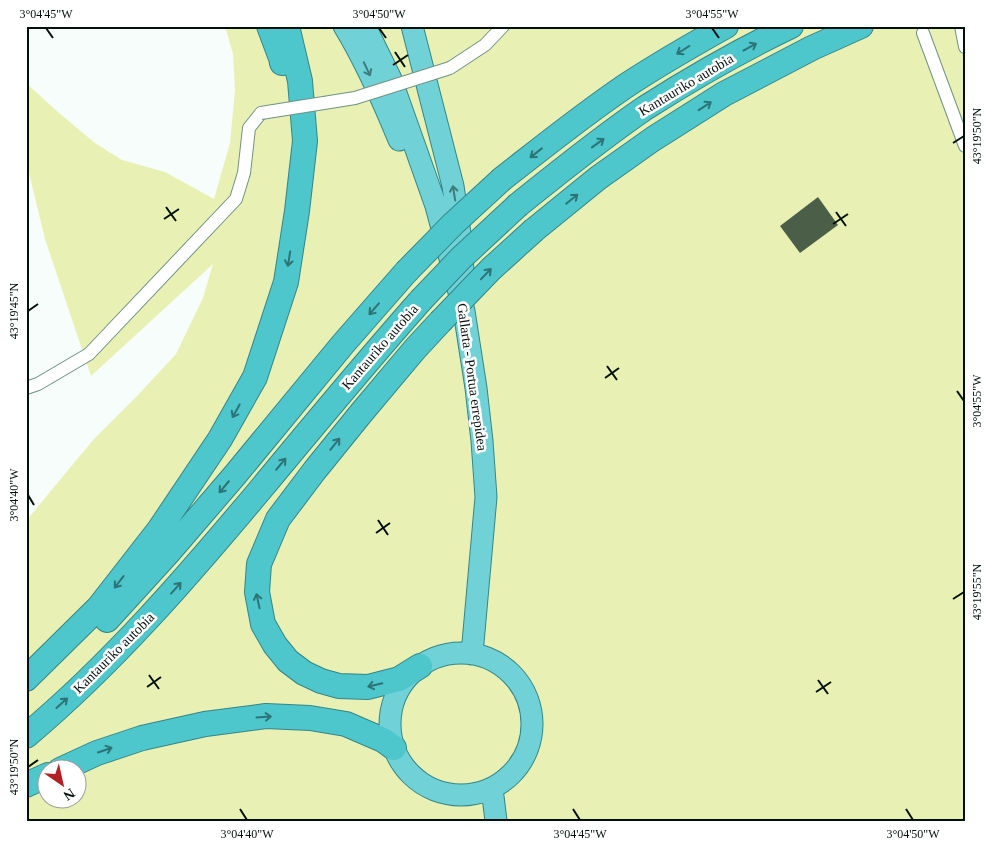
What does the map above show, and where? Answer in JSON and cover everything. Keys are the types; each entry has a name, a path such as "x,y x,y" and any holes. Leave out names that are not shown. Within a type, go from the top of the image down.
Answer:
{"highway":[{"path":"269,26 281,58 296,139 297,211"},
{"path":"26,679 99,607 159,530 220,439 255,376 286,282 305,141 300,81 287,26"},
{"path":"344,26 355,44 389,115 464,311"},
{"name":"Gallarta - Portua errepidea","path":"365,26 392,79 430,188 464,311 476,388 486,496 472,654"},
{"path":"412,26 453,186 461,240 464,311"},
{"name":"Kantauriko autobia","path":"26,697 52,674 114,612 168,554 343,344 406,272 453,224 502,179 580,119 628,85 689,46 726,26"},
{"name":"Kantauriko autobia","path":"26,736 94,674 144,624 200,561 373,354 421,300 461,258 518,205 585,152 645,109 703,73 791,26"},
{"path":"420,666 404,681 394,700 390,722 390,735 394,748 399,760 407,771 428,787 453,795 480,793 504,781 523,760 529,748 533,720 531,707 519,682 510,671 498,663 486,657 472,654 458,653 445,655 432,659 399,678 368,687 339,686 321,681 304,673 288,661 275,645 263,624 257,592 259,564 278,519 338,441 415,349 491,269 534,230 598,178 724,94 812,48 862,26"},
{"path":"82,760 142,738 205,724 266,716 310,718 346,724 383,740 394,748"},
{"path":"26,785 38,780"},
{"path":"492,788 496,821"}],"street":[{"path":"26,388 38,384 90,354 236,199 244,173 249,128 260,113 355,98 450,68 486,45 503,26"},
{"path":"961,26 965,47"},
{"path":"923,33 965,146"}],"green space":[{"path":"225,26 965,26 965,821 26,821 26,521 93,440 176,354 203,298 213,264 91,376 45,239 29,173 26,171 26,83 95,143 122,160 165,172 214,199 230,143 235,90 233,54"}],"building":[{"path":"818,197 838,225 800,253 780,226"}]}
